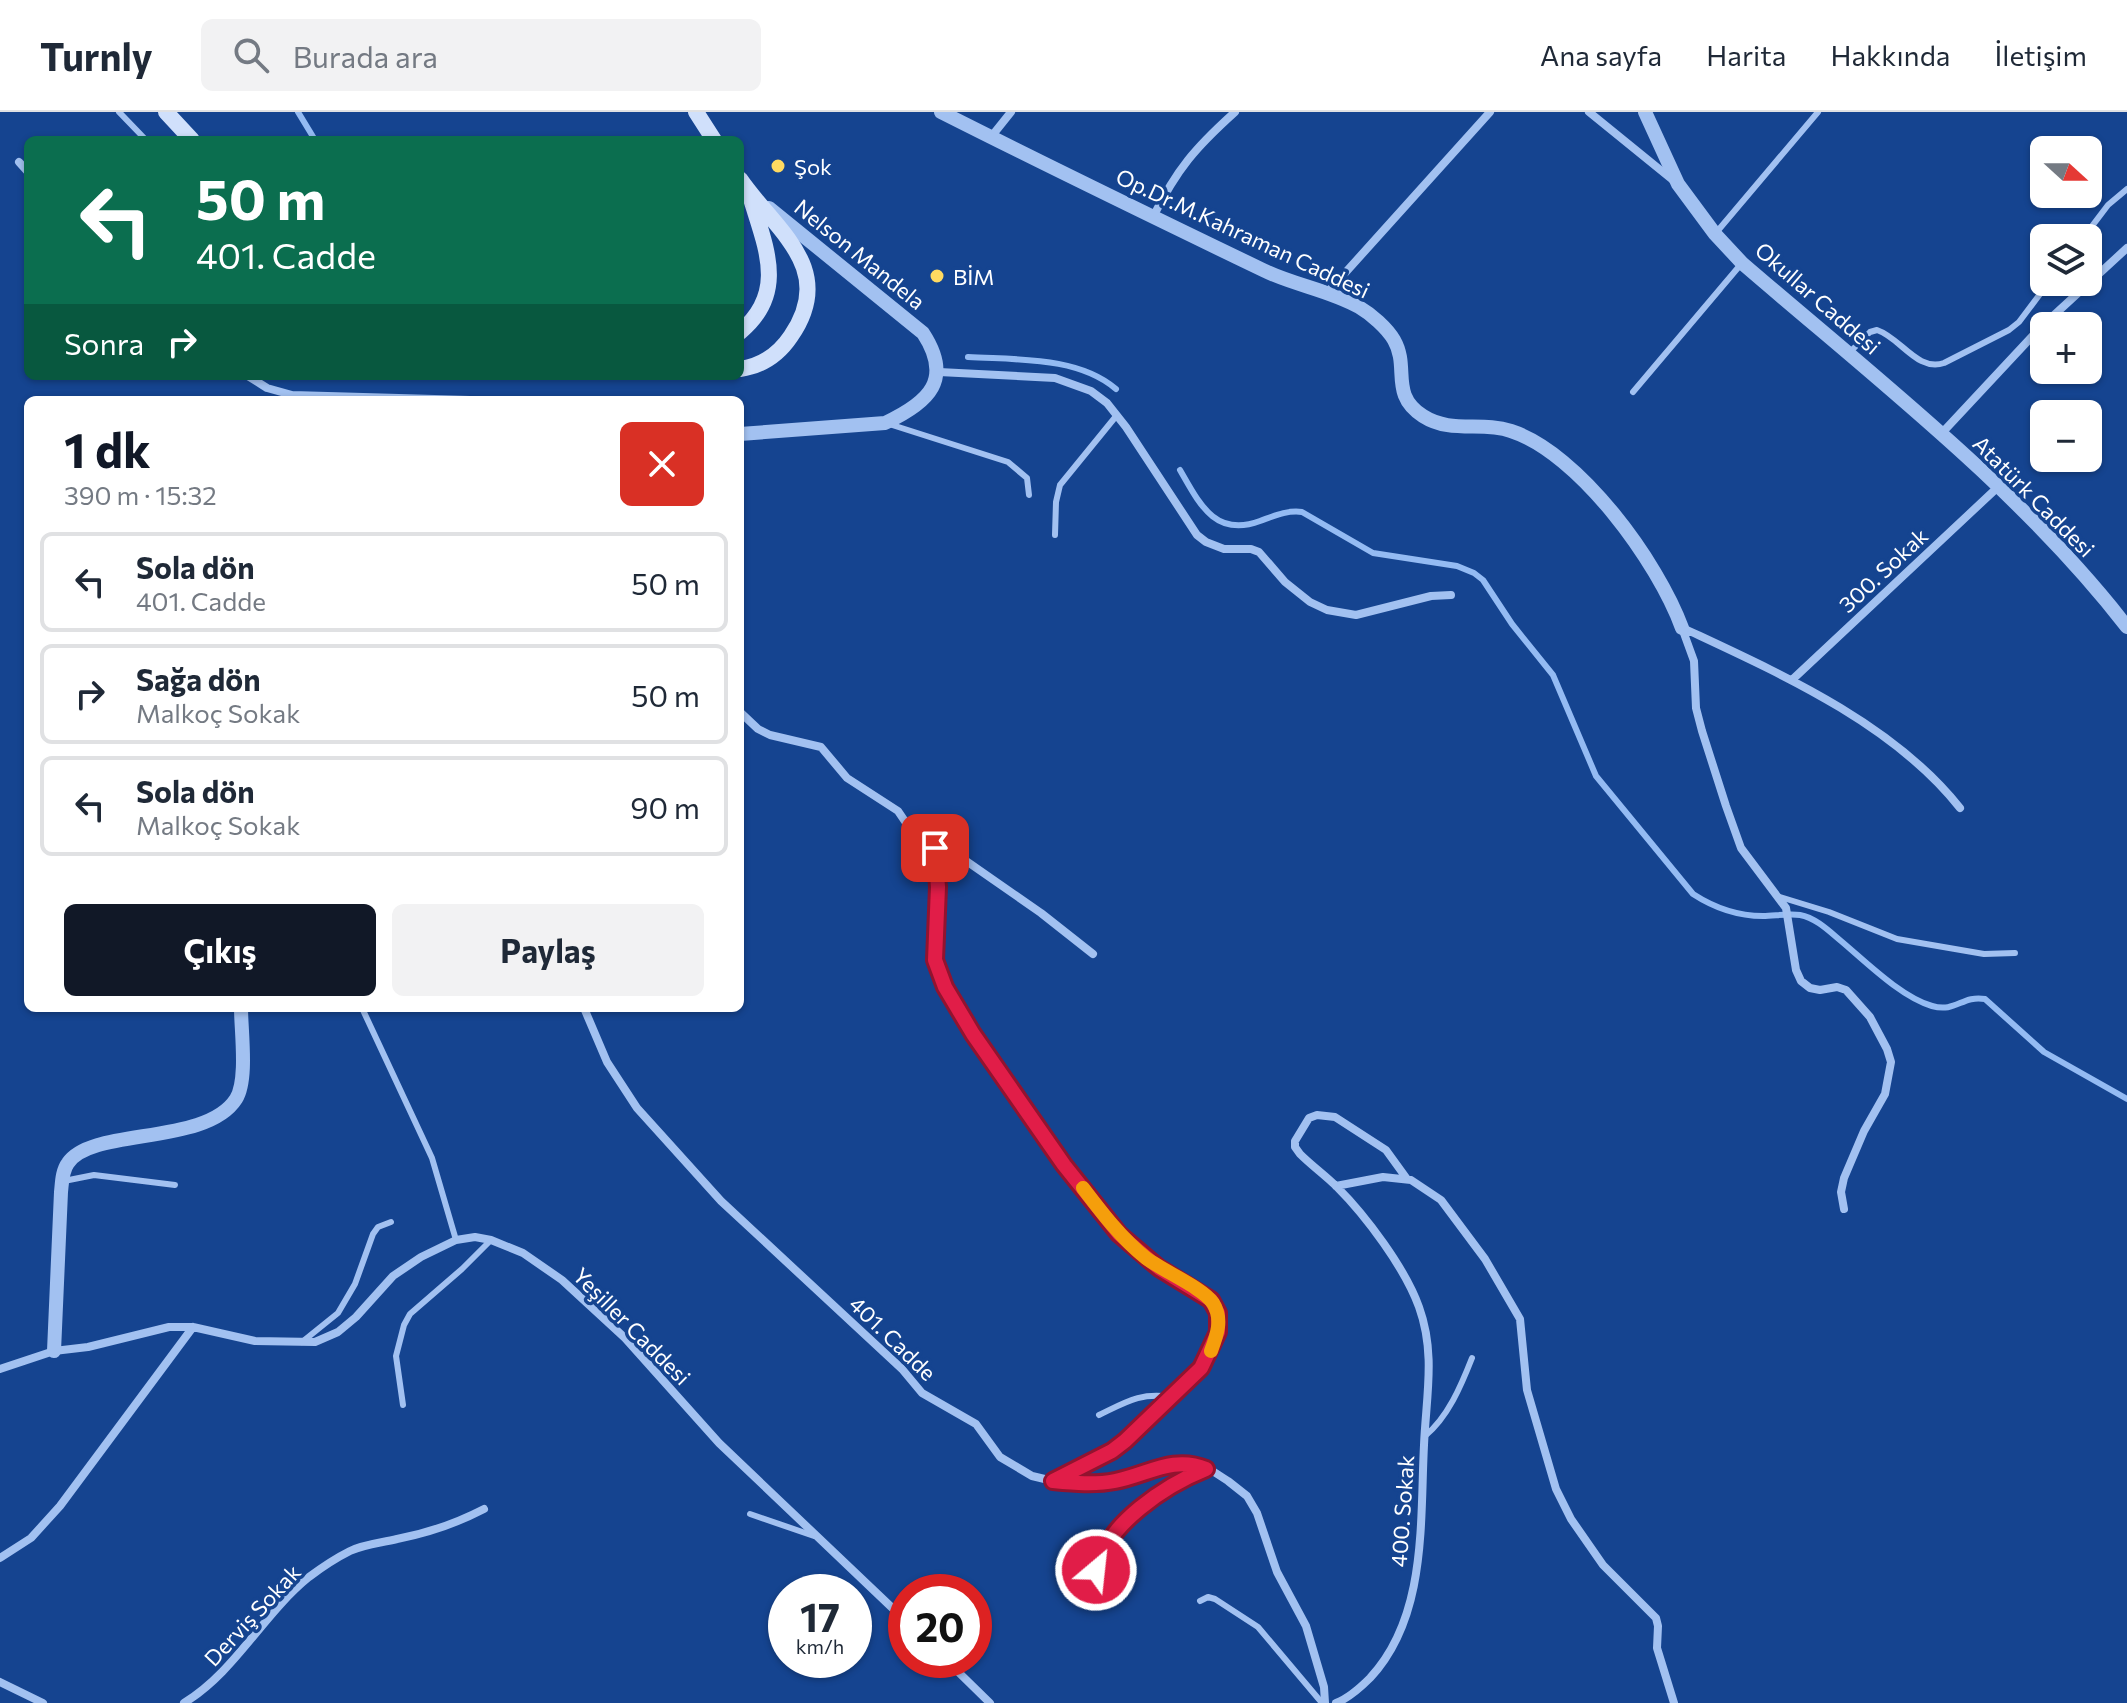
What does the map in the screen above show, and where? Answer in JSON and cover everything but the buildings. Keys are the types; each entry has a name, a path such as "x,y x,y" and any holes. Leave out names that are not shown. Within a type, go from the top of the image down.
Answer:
{"main road":[{"path":"166,112 188,136"},
{"path":"696,112 711,136"},
{"path":"744,328 756,318 766,301 770,267 745,186"},
{"path":"744,368 762,363 785,346 799,322 807,292 806,273 794,244 745,186"}],"street":[{"name":"Op.Dr.M.Kahraman Caddesi","path":"941,112 1277,277 1359,307 1395,341 1401,389 1415,411 1439,424 1456,428 1503,428 1535,442 1601,499 1643,550 1671,601 1694,661 1696,708 1736,835 1750,860 1786,908 1796,970 1801,981 1810,988 1820,990 1837,987 1854,997 1881,1034 1891,1062 1885,1094 1864,1131 1844,1178 1841,1192 1844,1209"},
{"path":"991,137 1011,112"},
{"path":"1153,217 1181,167 1202,142 1235,112"},
{"path":"1327,293 1490,112"},
{"path":"1589,112 1678,184"},
{"name":"Okullar Caddesi","path":"1645,112 1678,184 1715,234 1742,263 1940,435"},
{"path":"19,162 24,168"},
{"name":"Nelson Mandela","path":"745,186 923,333 935,352 939,372"},
{"path":"1940,435 2040,328 2127,248"},
{"path":"744,434 885,423 905,414 925,397 939,372 1055,378 1091,391 1117,415 1197,535 1224,549 1259,552 1285,582 1310,602 1327,610 1356,615 1431,596 1451,595"},
{"path":"254,380 267,388 292,395 328,396"},
{"name":"Atatürk Caddesi","path":"1940,435 2051,538 2122,612 2127,627"},
{"name":"300. Sokak","path":"1793,679 1998,487"},
{"path":"1682,628 1793,679 1906,754 1930,774 1960,808"},
{"path":"744,716 770,735 821,747 847,778 893,807 919,842 949,849 1041,913 1093,954"},
{"path":"935,848 938,887 935,960 945,987 973,1034 1064,1165 1119,1234 1159,1268 1211,1300 1218,1313 1218,1332 1201,1368 1112,1451 1053,1481"},
{"path":"54,1351 62,1182 68,1162 82,1149 170,1132 203,1122 224,1111 236,1098 242,1079 241,1012"},
{"name":"401. Cadde","path":"586,1012 607,1062 637,1108 721,1201 902,1369 922,1393 976,1424 1000,1457 1032,1476 1053,1481 1107,1482 1186,1463 1206,1469 1247,1496 1257,1513 1277,1572 1306,1626 1324,1687 1324,1703"},
{"name":"400. Sokak","path":"1336,1703 1345,1700 1377,1670 1401,1627 1418,1562 1430,1363 1428,1338 1407,1278 1336,1186 1295,1147 1299,1133 1309,1118 1317,1115 1335,1117 1386,1150 1407,1179"},
{"path":"1336,1186 1383,1177 1407,1179 1422,1185 1441,1200 1485,1259 1515,1310 1522,1329 1527,1390 1556,1489 1571,1519 1603,1565 1656,1618 1657,1648 1674,1703"},
{"name":"Yeşiller Caddesi","path":"0,1369 54,1351 88,1347 169,1327 193,1327 255,1341 315,1342 338,1332 393,1276 421,1257 456,1240 475,1237 491,1240 523,1253 562,1280 625,1338 719,1443 888,1603"},
{"path":"0,1558 31,1538 60,1506 193,1327"},
{"name":"Derviş Sokak","path":"184,1703 215,1682 279,1606 308,1578 338,1558 366,1545 461,1521 484,1509"},
{"path":"964,1678 990,1703"},
{"path":"0,1682 43,1703"}],"lane":[{"path":"119,112 142,136"},
{"path":"1715,234 1818,112"},
{"path":"2094,224 2108,205 2127,189"},
{"path":"1633,392 1742,263"},
{"path":"1848,354 1870,332 1877,330 1923,363 1935,366 2001,335 2019,322 2038,296"},
{"path":"1055,535 1060,485 1117,415"},
{"path":"885,423 1008,462 1027,478 1029,495"},
{"path":"1780,897 1829,912 1897,939 1984,954 2015,953"},
{"path":"364,1012 432,1158 456,1240"},
{"path":"62,1182 94,1175 175,1185"},
{"path":"302,1342 338,1313 355,1284 373,1234 378,1227 391,1222"},
{"path":"403,1405 396,1356 404,1325 410,1314 491,1240"},
{"path":"1424,1437 1435,1428 1453,1400 1472,1358"},
{"path":"1099,1415 1141,1396 1171,1397"},
{"path":"1091,1599 1098,1561 1121,1528 1163,1490 1206,1469"},
{"path":"750,1514 821,1538"},
{"path":"1200,1601 1208,1597 1215,1599 1258,1627 1324,1703"}],"waterway":[{"path":"298,112 313,136"},
{"path":"968,357 1065,365 1101,378 1116,389"},
{"path":"1180,470 1210,514 1231,525 1302,512 1373,553 1457,566 1474,573 1483,580 1512,624 1553,675 1596,776 1693,894 1717,907 1735,912 1754,916 1796,914 1811,919 1896,987 1932,1006 1940,1008 1970,999 1985,999 2044,1052 2127,1099"}],"slow traffic":[{"path":"1083,1188 1119,1234 1144,1256 1211,1300 1218,1313 1218,1332 1211,1351"}],"place":[{"name":"Şok","path":"778,166"},
{"name":"BİM","path":"937,276"}],"route":[{"path":"935,848 938,887 935,960 945,987 973,1034 1064,1165 1119,1234 1159,1268 1200,1291 1211,1300 1218,1313 1218,1332 1201,1368 1112,1451 1053,1481 1096,1483 1118,1480 1172,1464 1186,1463 1206,1469 1181,1479 1146,1503 1114,1536 1098,1561 1096,1570"}]}
